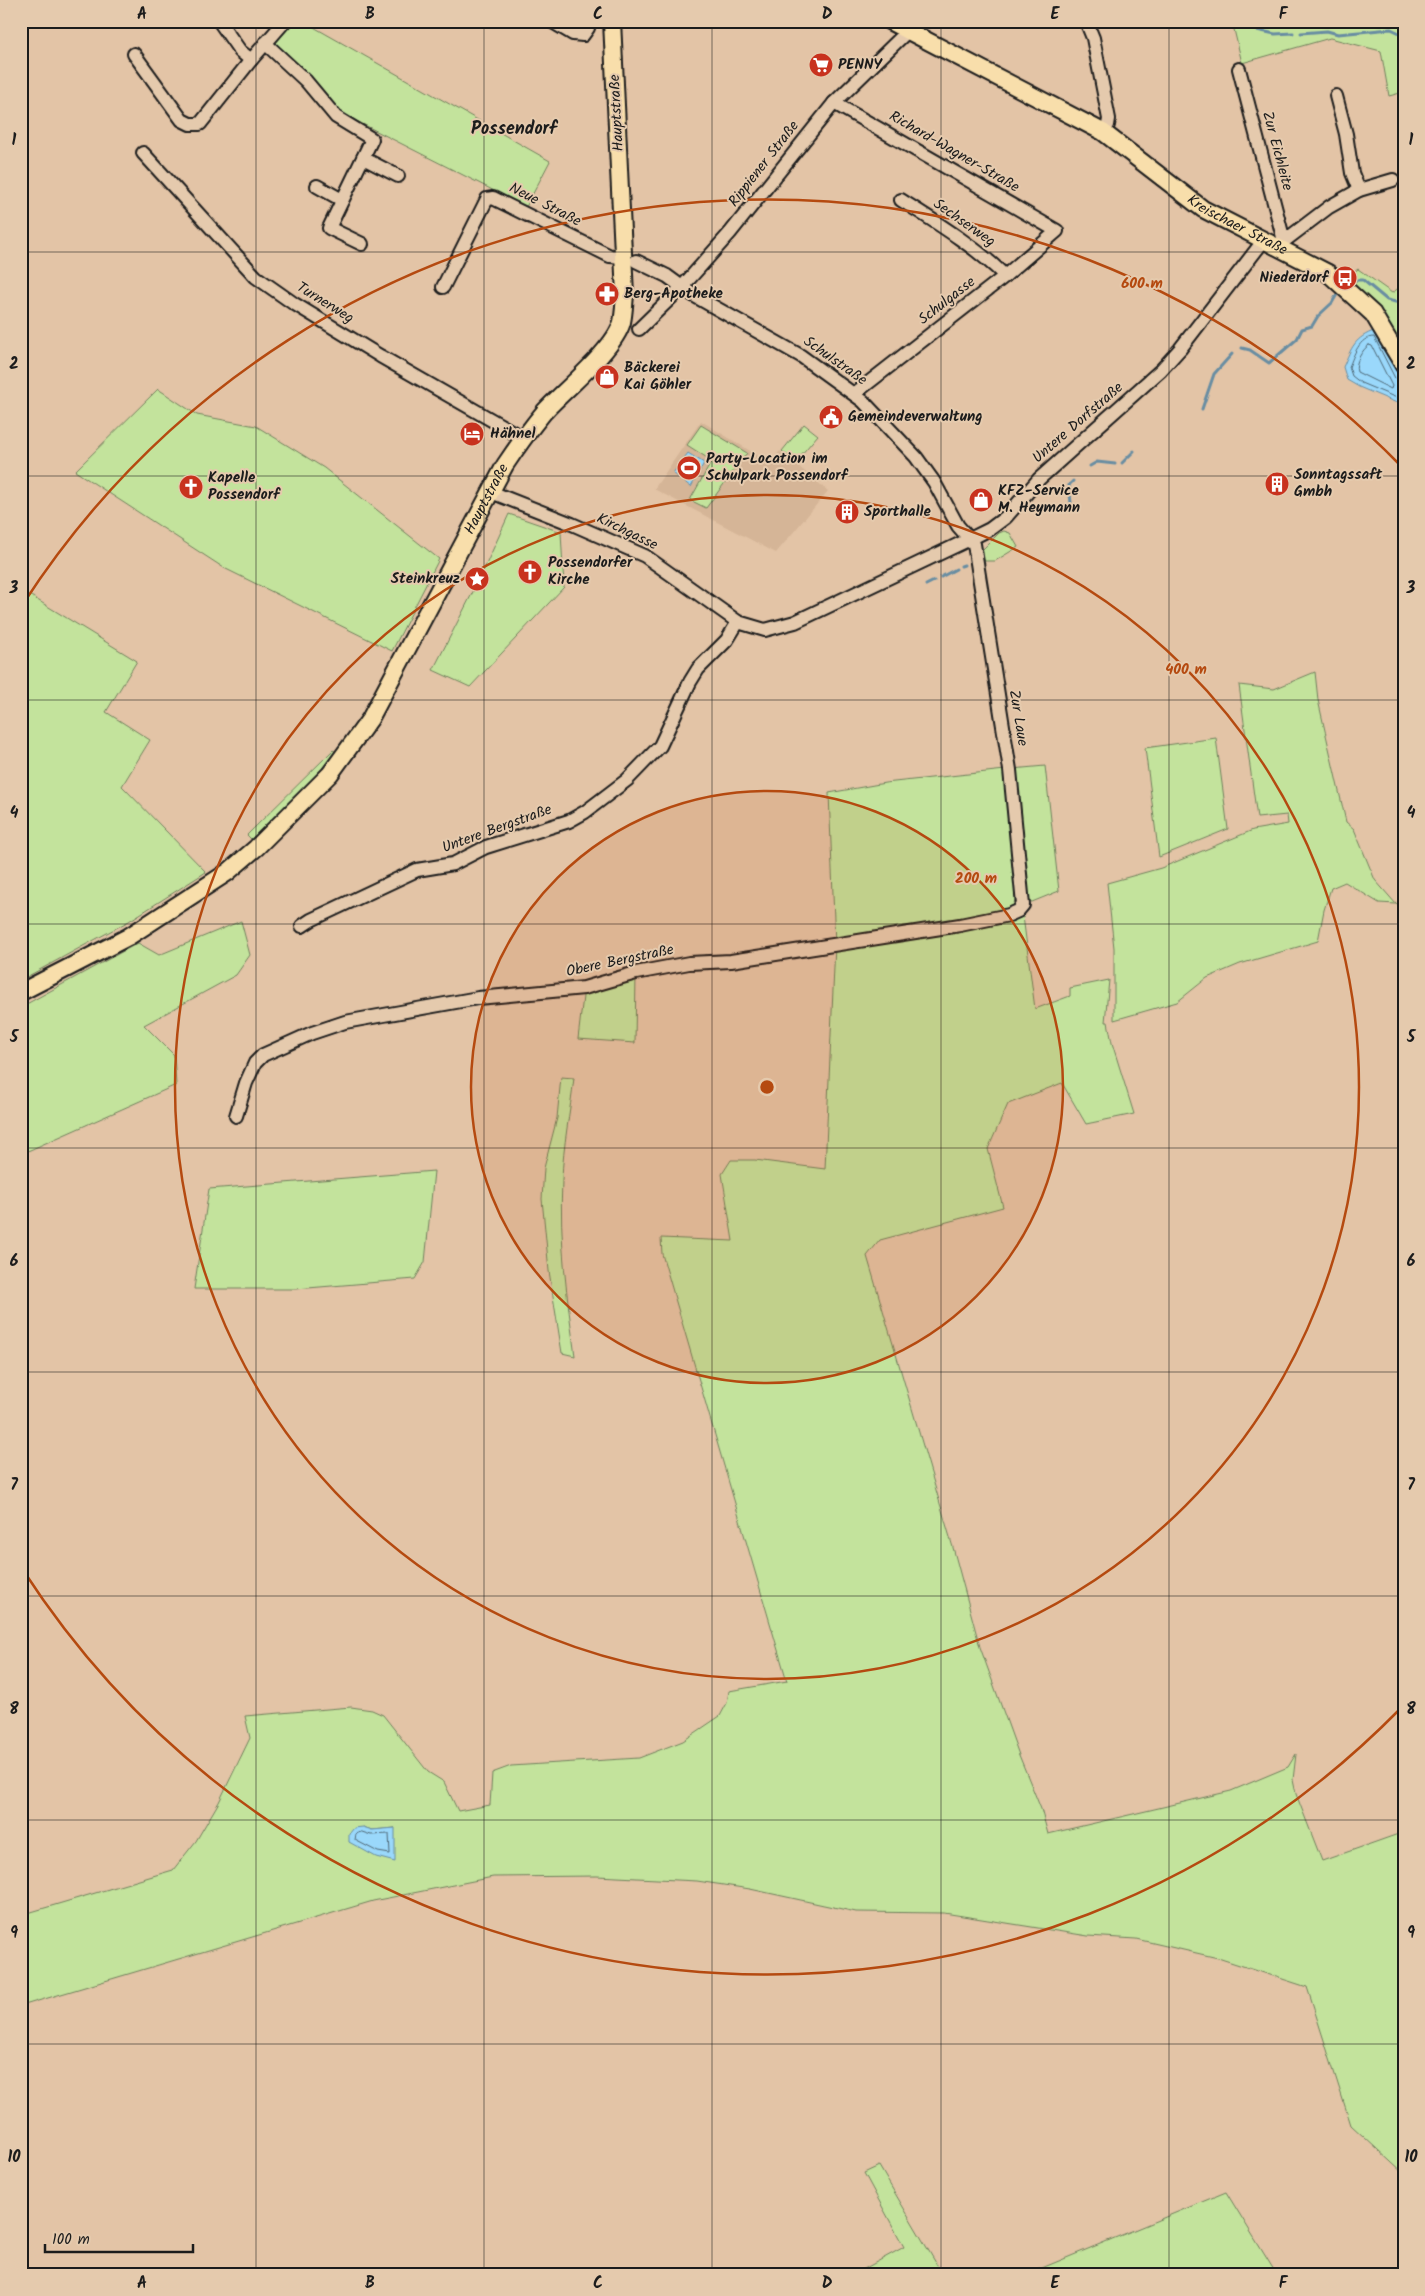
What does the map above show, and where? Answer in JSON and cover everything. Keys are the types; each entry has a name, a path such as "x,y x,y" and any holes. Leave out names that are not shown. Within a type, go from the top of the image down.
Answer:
{"main road":[{"name":"Hauptstraße","path":"21,992 128,937 228,872 256,848 330,774 370,719 491,492 523,438 614,339 622,323 630,259 612,21"},
{"name":"Kreischaer Straße","path":"889,21 913,26 1103,132 1203,209 1275,242 1328,273 1373,314 1404,366"}],"street":[{"path":"219,21 240,51 251,60"},
{"path":"551,21 573,34 582,35 588,28 589,21"},
{"path":"1086,21 1093,38 1109,119 1108,125 1103,132"},
{"path":"134,54 182,120 190,124 200,124 279,24"},
{"name":"Rippiener Straße","path":"638,329 682,287 730,233 834,102 913,26"},
{"path":"265,43 306,82 336,118 372,139 329,228 362,244"},
{"name":"Zur Eichleite","path":"1239,69 1275,242"},
{"path":"1336,96 1346,134 1352,173 1359,190"},
{"name":"Richard-Wagner-Straße","path":"834,102 1051,225 1057,231"},
{"name":"Turnerweg","path":"143,153 256,277 293,303 380,356 523,438"},
{"path":"363,158 398,176"},
{"path":"1275,242 1359,190 1393,180"},
{"path":"317,186 342,200"},
{"name":"Neue Straße","path":"443,287 487,199 493,198 610,256 630,259"},
{"name":"Sechserweg","path":"901,200 993,264 1005,276"},
{"name":"Schulgasse","path":"854,394 1005,276 1057,231"},
{"name":"Untere Dorfstraße","path":"738,622 765,630 795,622 990,529 1006,517 1039,479 1161,370 1275,242"},
{"name":"Schulstraße","path":"630,259 667,276 693,295 801,356 854,394 916,457 958,526 970,539"},
{"name":"Kirchgasse","path":"491,492 572,524 645,556 738,622"},
{"name":"Zur Laue","path":"970,539 974,544 1010,770 1023,905"},
{"name":"Untere Bergstraße","path":"302,926 417,870 453,864 486,848 569,821 585,812 627,780 660,746 690,682 698,670 727,640 738,622"},
{"name":"Obere Bergstraße","path":"236,1116 246,1083 255,1063 263,1055 312,1033 345,1022 478,998 584,988 636,973 689,964 731,960 960,925 1009,915 1018,911 1023,905"}],"shaded area":[{"path":"701,421 770,463 780,451 828,491 776,553 654,489"}],"green space":[{"path":"294,21 303,21 550,161 526,207 339,112 275,42"},
{"path":"1232,21 1403,21 1404,92 1389,96 1381,51 1330,38 1242,63"},
{"path":"1358,269 1392,293 1404,284 1404,366 1345,279"},
{"path":"158,389 197,415 256,426 324,468 439,559 392,651 224,568 75,471"},
{"path":"804,424 818,435 795,462 782,451"},
{"path":"701,425 747,453 706,508 690,500 712,461 687,445"},
{"path":"509,514 561,532 564,587 470,687 433,670 479,580"},
{"path":"1004,531 1010,533 1018,547 995,561 984,561 982,550 999,533"},
{"path":"21,590 137,661 106,712 150,740 122,786 206,872 129,921 21,980"},
{"path":"1315,672 1318,700 1346,822 1354,829 1375,880 1396,904 1379,903 1345,882 1331,888 1324,910 1318,941 1240,964 1207,978 1177,1002 1114,1020 1114,948 1107,883 1161,868 1253,830 1288,824 1287,815 1257,818 1239,685 1274,689"},
{"path":"1216,738 1228,829 1159,857 1145,748"},
{"path":"333,750 336,752 310,782 251,839 247,835"},
{"path":"1045,766 1059,891 1032,902 1026,900 1012,769"},
{"path":"1005,770 1018,892 1013,906 962,929 1023,916 1035,1009 1070,996 1070,988 1109,980 1105,1022 1108,1022 1112,1043 1134,1114 1086,1124 1062,1083 1008,1104 988,1149 1003,1207 880,1240 867,1256 954,1551 980,1647 1019,1755 1041,1809 1048,1834 1231,1791 1288,1767 1296,1754 1293,1780 1296,1794 1322,1861 1404,1832 1404,2174 1351,2125 1307,1987 1218,1958 1136,1939 1088,1936 944,1913 856,1912 750,1889 697,1881 597,1876 493,1877 373,1901 21,2006 21,1915 173,1870 196,1841 219,1802 250,1738 245,1716 351,1707 372,1710 383,1715 428,1772 444,1782 458,1811 490,1805 492,1773 511,1766 639,1758 683,1741 720,1716 727,1703 729,1691 787,1681 662,1254 661,1238 733,1241 722,1174 731,1160 755,1160 825,1169 835,945 829,793 885,783","holes":["363,1827 372,1830 395,1828 349,1842"]},
{"path":"1404,897 1404,908 1396,904"},
{"path":"241,921 250,955 236,975 144,1025 174,1055 176,1085 21,1154 21,1007 138,943 159,955"},
{"path":"636,973 635,1043 578,1039 584,988"},
{"path":"561,1077 574,1078 564,1154 561,1202 564,1268 575,1356 562,1353 549,1271 542,1199 544,1168 557,1118"},
{"path":"434,1171 425,1262 415,1279 296,1289 194,1289 209,1189"},
{"path":"879,2166 943,2275 853,2275 904,2247 864,2173"},
{"path":"1226,2192 1277,2275 1025,2275"}],"water":[{"path":"1376,330 1399,375 1402,384 1404,406 1347,380 1343,367 1352,349 1363,336"},
{"name":"Party-Location im Schulpark Possendorf","path":"688,453 704,463 691,487 673,473"},
{"path":"363,1827 372,1830 395,1828 395,1862 376,1857 349,1842 349,1834 354,1828"}],"waterway":[{"path":"1243,27 1275,34 1293,33"},
{"path":"1301,33 1327,31 1338,34 1391,29 1404,35"},
{"path":"1354,280 1363,280 1387,300 1404,304"},
{"path":"1242,348 1250,350 1269,363 1297,339 1302,329 1312,326 1318,316 1332,303 1340,289"},
{"path":"1202,409 1214,374 1232,354"},
{"path":"1122,463 1134,451"},
{"path":"1090,466 1097,462 1115,464"},
{"path":"1071,503 1069,485 1073,481"},
{"path":"941,577 956,569"},
{"path":"926,585 934,581"}],"place":[{"name":"PENNY","path":"821,65"},
{"name":"Niederdorf","path":"1345,278"},
{"name":"Berg-Apotheke","path":"607,294"},
{"name":"Bäckerei Kai Göhler","path":"607,377"},
{"name":"Gemeindeverwaltung","path":"831,417"},
{"name":"Hähnel","path":"472,434"},
{"name":"Party-Location im Schulpark Possendorf","path":"689,468"},
{"name":"Sonntagssaft Gmbh","path":"1277,484"},
{"name":"Kapelle Possendorf","path":"191,487"},
{"name":"KFZ-Service M. Heymann","path":"981,500"},
{"name":"Sporthalle","path":"847,512"},
{"name":"Possendorfer Kirche","path":"530,572"},
{"name":"Steinkreuz","path":"477,579"}],"district":[{"name":"Possendorf","path":"514,129"}]}
